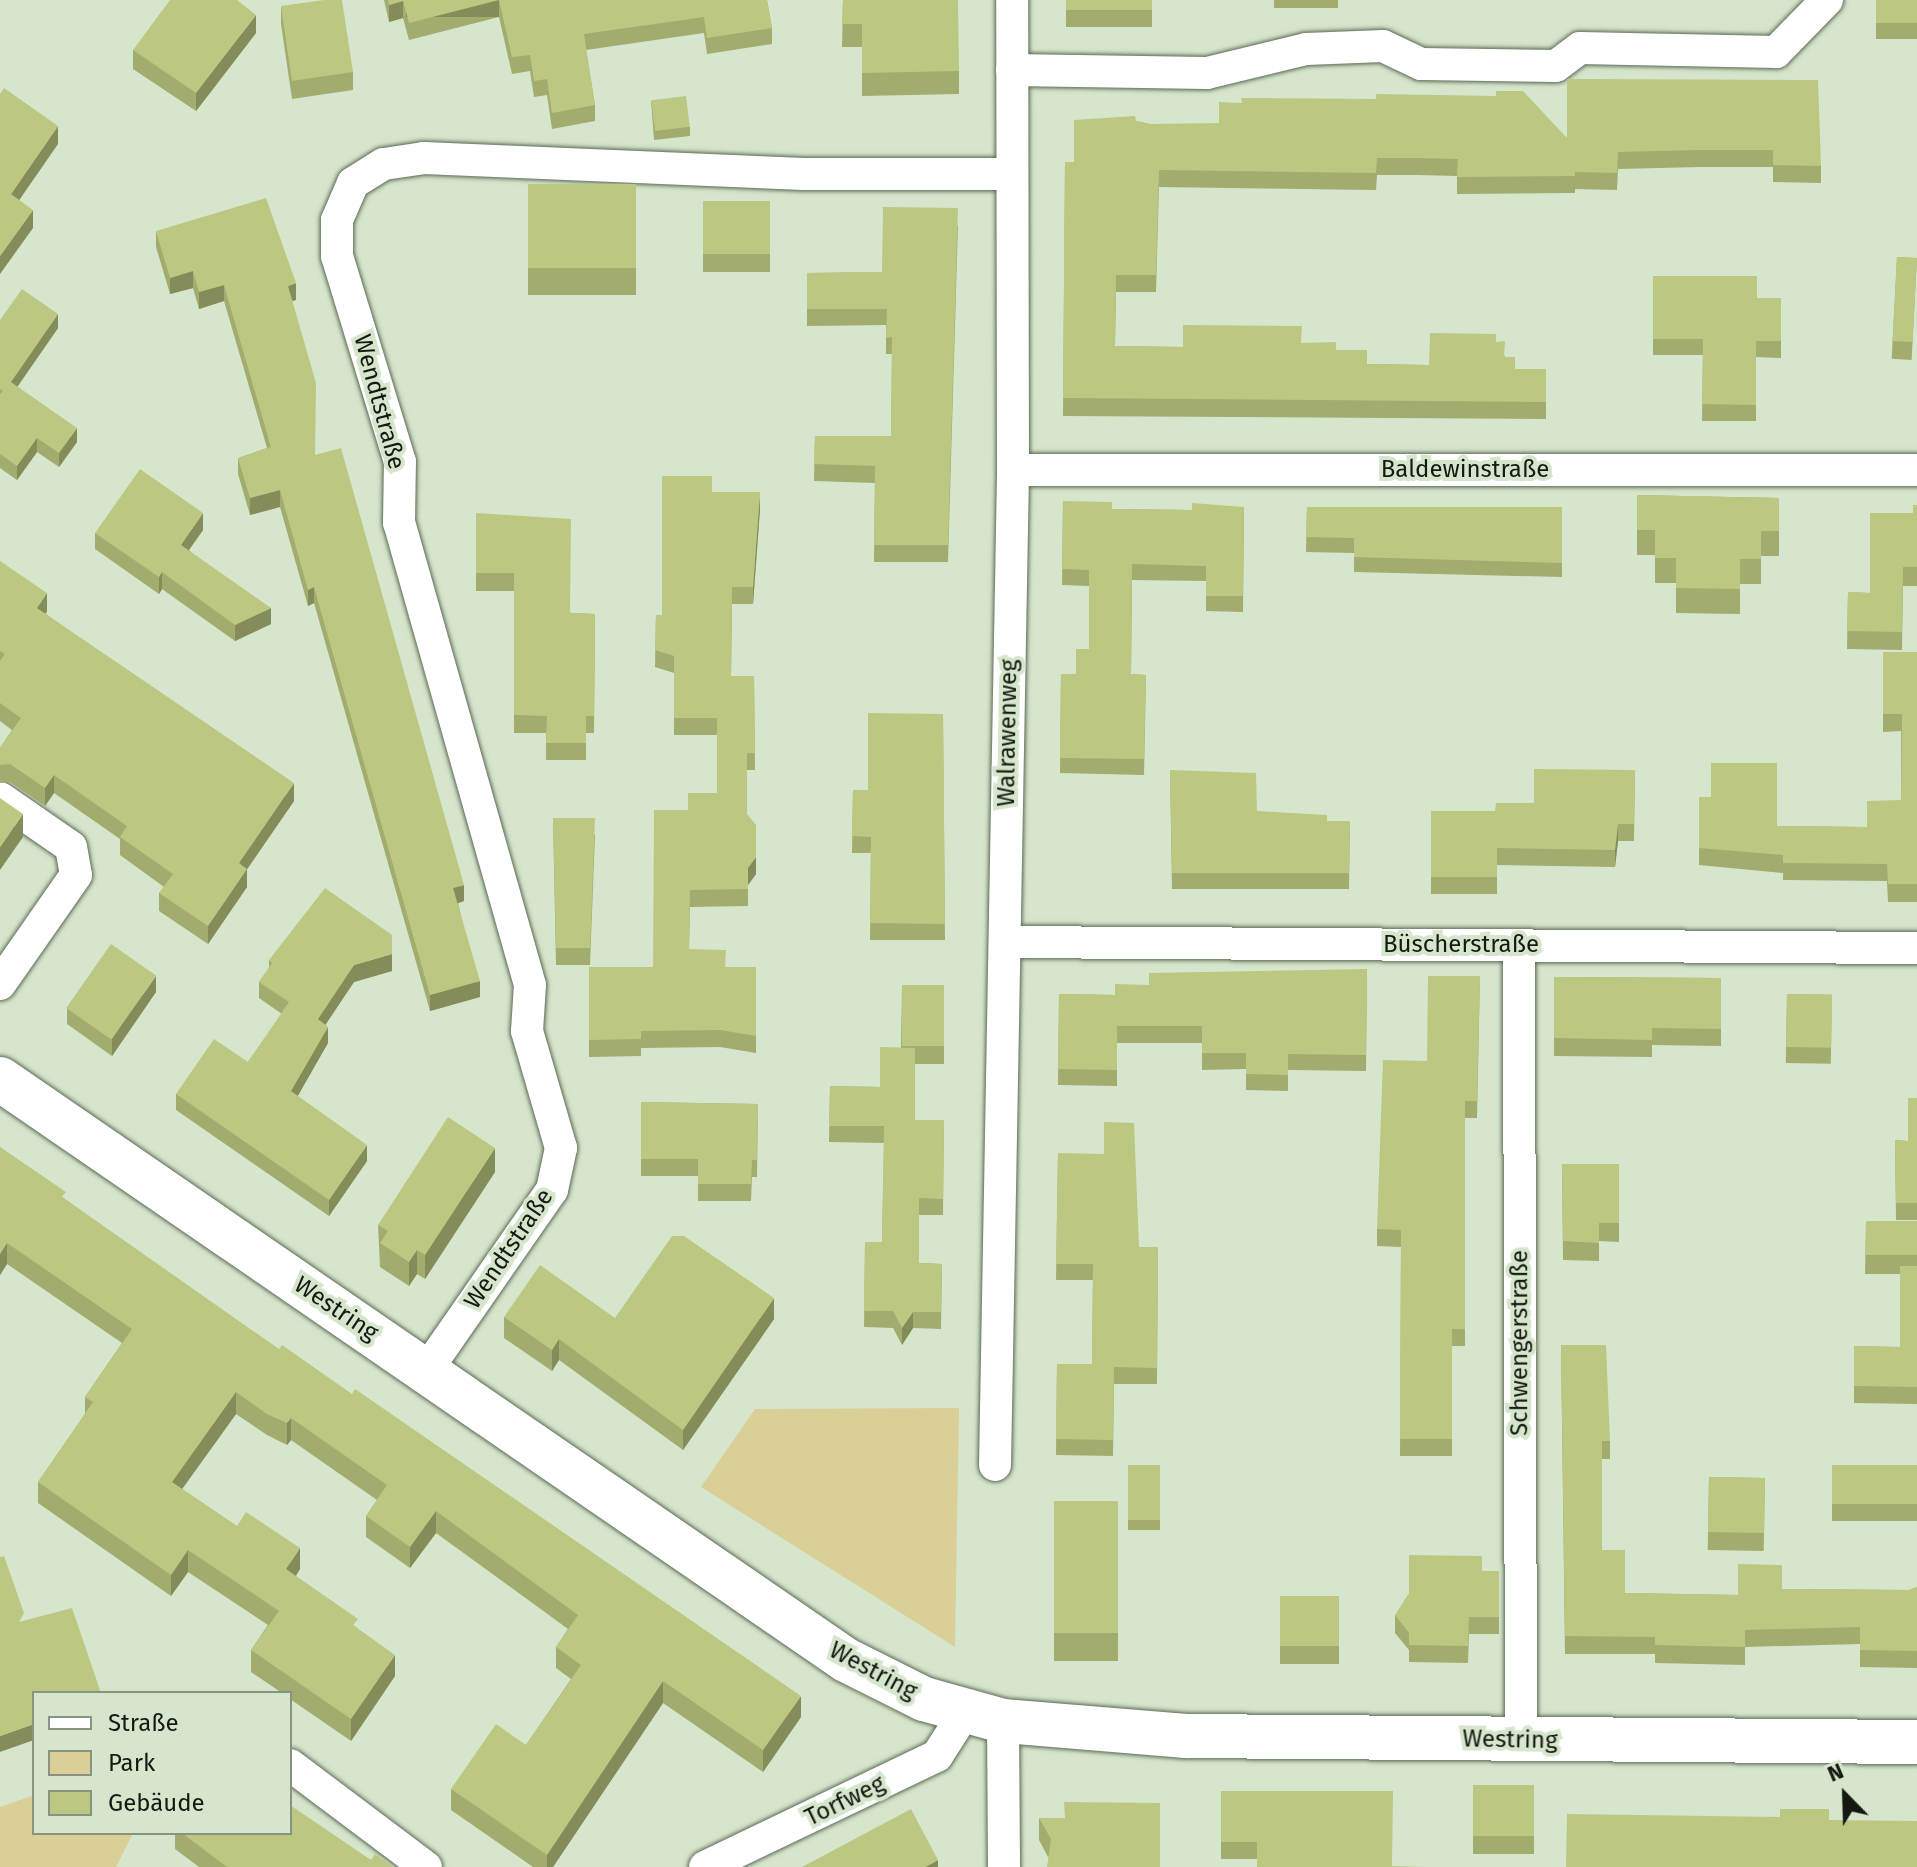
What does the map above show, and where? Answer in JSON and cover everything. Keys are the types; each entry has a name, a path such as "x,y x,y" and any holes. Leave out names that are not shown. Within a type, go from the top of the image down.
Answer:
{"main road":[{"name":"Westring","path":"0,1079 846,1660 984,1716 1185,1736 1917,1742"}],"street":[{"name":"Walrawenweg","path":"995,1465 1013,470 1012,0"},
{"path":"1012,70 1207,73 1306,49 1383,46 1421,64 1526,66 1556,66 1580,48 1776,52 1827,0"},
{"name":"Wendtstraße","path":"426,1371 552,1190 561,1148 527,1031 530,985 399,523 400,462 337,256 337,220 353,183 384,164 424,158 804,174 1011,174"},
{"name":"Baldewinstraße","path":"1013,470 1917,470"},
{"path":"0,798 71,847 76,875 0,984"},
{"name":"Büscherstraße","path":"1005,942 1917,948"},
{"name":"Schwengerstraße","path":"1519,946 1521,1740"},
{"path":"984,1716 1004,1867"},
{"name":"Torfweg","path":"705,1867 937,1756 984,1716"},
{"path":"292,1766 426,1867"}],"green space":[{"path":"959,1408 955,1647 701,1487 755,1409"},
{"path":"32,1796 32,1835 132,1835 116,1867 0,1867 0,1807"}],"building":[{"path":"170,0 237,0 256,15 196,93 133,50"},
{"path":"342,0 353,72 292,81 281,6"},
{"path":"388,0 499,0 409,23 403,1 389,5"},
{"path":"499,0 767,0 772,28 707,38 704,17 584,34 595,105 552,113 547,79 534,81 530,55 512,57"},
{"path":"843,0 958,0 959,71 862,73 862,24 842,24"},
{"path":"1066,0 1152,0 1152,10 1066,10"},
{"path":"1876,0 1917,0 1917,23 1876,23"},
{"path":"1567,79 1818,80 1821,166 1773,165 1773,150 1700,150 1618,152 1617,173 1575,172 1575,176 1457,177 1458,159 1417,158 1377,158 1376,173 1159,170 1156,275 1116,275 1115,346 1183,347 1183,325 1302,326 1301,343 1336,342 1336,350 1367,350 1367,364 1429,365 1430,333 1496,334 1496,342 1505,341 1504,357 1515,357 1515,369 1546,369 1546,402 1063,398 1065,162 1074,162 1074,120 1135,116 1136,121 1150,124 1219,123 1219,102 1242,103 1241,98 1376,99 1376,94 1496,96 1496,91 1523,91 1567,138"},
{"path":"4,88 58,126 11,194 33,210 0,256 0,94"},
{"path":"686,96 690,127 655,131 651,100"},
{"path":"528,184 636,184 636,268 528,268"},
{"path":"266,198 296,283 288,286 316,383 315,455 341,448 464,885 453,888 480,981 430,995 314,587 308,590 280,490 250,498 238,458 271,447 224,285 199,292 193,271 170,278 156,231"},
{"path":"703,201 770,201 770,254 703,254"},
{"path":"883,207 958,208 948,545 874,545 875,466 814,464 815,436 891,436 892,337 886,338 887,309 807,309 807,273 882,272"},
{"path":"1897,257 1917,258 1913,342 1893,341"},
{"path":"1653,276 1757,276 1757,298 1781,298 1781,341 1756,341 1756,405 1702,404 1703,339 1653,339"},
{"path":"22,289 58,314 11,382 77,428 59,453 37,438 17,466 0,454 0,394 3,391 0,389 0,320"},
{"path":"140,469 203,513 181,545 271,608 235,625 162,572 159,577 95,533"},
{"path":"662,476 712,476 712,492 760,492 753,587 732,587 731,676 754,676 755,753 747,753 747,814 756,825 756,857 748,868 748,889 690,890 689,949 726,950 725,967 756,967 756,1036 720,1030 641,1031 641,1039 589,1040 589,967 653,967 654,810 688,810 688,793 717,793 717,718 674,718 674,656 655,650 656,615 662,615"},
{"path":"1637,495 1779,498 1779,531 1761,531 1761,559 1740,559 1740,589 1676,588 1676,558 1655,558 1655,530 1637,530"},
{"path":"1063,501 1112,502 1112,509 1192,510 1192,503 1244,507 1243,596 1206,596 1206,566 1132,564 1131,674 1146,675 1144,759 1060,758 1061,674 1076,674 1076,649 1089,649 1089,570 1062,569"},
{"path":"1913,505 1917,505 1917,567 1903,567 1902,632 1847,631 1848,592 1870,593 1870,513 1913,513"},
{"path":"1307,507 1562,507 1562,563 1354,557 1354,538 1306,537"},
{"path":"476,513 571,519 570,613 595,614 594,716 586,716 586,743 546,743 547,716 514,715 514,573 476,573"},
{"path":"0,561 47,593 37,608 294,783 239,863 247,869 208,926 159,893 173,874 120,837 127,826 54,775 45,788 10,764 0,765 0,748 21,718 0,703 0,661 5,654 0,651"},
{"path":"1883,652 1917,652 1917,884 1888,884 1887,864 1783,863 1783,855 1699,848 1699,797 1711,797 1711,763 1777,763 1777,826 1867,827 1867,801 1901,800 1902,714 1883,714"},
{"path":"868,713 943,714 945,924 870,923 871,837 852,836 853,790 868,790"},
{"path":"1534,769 1635,770 1634,824 1618,824 1615,850 1497,848 1497,877 1431,877 1431,811 1495,811 1496,803 1534,803"},
{"path":"1170,770 1256,773 1257,811 1327,815 1327,821 1350,821 1349,873 1172,873"},
{"path":"0,798 23,814 0,847"},
{"path":"553,818 595,818 590,948 556,948"},
{"path":"325,888 392,935 392,954 354,965 318,1019 328,1027 291,1091 367,1145 329,1200 176,1094 214,1039 248,1062 289,1002 259,982 272,963 269,960"},
{"path":"111,944 156,976 111,1039 66,1008"},
{"path":"1367,969 1366,1055 1288,1054 1288,1075 1246,1074 1246,1053 1202,1053 1202,1026 1117,1026 1117,1070 1058,1069 1059,994 1115,995 1115,984 1149,985 1149,973"},
{"path":"1428,976 1480,976 1477,1101 1465,1101 1465,1329 1452,1329 1452,1439 1400,1439 1401,1230 1377,1229 1383,1060 1427,1061"},
{"path":"1554,977 1721,978 1721,1029 1652,1028 1652,1040 1554,1038"},
{"path":"902,985 944,985 944,1046 902,1046"},
{"path":"1787,994 1832,995 1831,1048 1786,1047"},
{"path":"880,1047 915,1048 915,1120 944,1120 943,1199 919,1198 919,1263 942,1264 941,1312 913,1312 902,1328 893,1311 864,1311 865,1242 882,1242 884,1126 829,1126 830,1086 880,1087"},
{"path":"1908,1098 1917,1098 1917,1203 1896,1203 1895,1140 1908,1141"},
{"path":"641,1102 758,1104 757,1160 752,1160 751,1184 698,1184 698,1159 641,1159"},
{"path":"448,1117 495,1148 425,1255 417,1250 409,1262 380,1243 388,1231 378,1225"},
{"path":"1104,1122 1134,1123 1139,1247 1158,1247 1157,1368 1114,1367 1113,1440 1056,1439 1057,1364 1092,1364 1093,1264 1056,1264 1058,1153 1104,1154"},
{"path":"0,1147 66,1192 62,1197 279,1349 282,1345 352,1394 355,1389 801,1696 763,1750 663,1681 547,1855 451,1789 496,1724 526,1745 581,1665 556,1647 578,1615 436,1511 410,1547 366,1516 387,1485 291,1418 287,1423 267,1414 236,1392 172,1482 237,1526 246,1512 300,1548 286,1569 358,1619 353,1625 395,1655 351,1719 251,1650 279,1611 188,1550 171,1575 38,1482 93,1402 85,1397 132,1329 7,1243 0,1254"},
{"path":"1562,1164 1619,1164 1619,1223 1599,1223 1599,1243 1563,1241"},
{"path":"1866,1221 1917,1221 1917,1255 1866,1255"},
{"path":"672,1236 684,1236 774,1298 683,1430 559,1339 552,1350 504,1317 540,1265 615,1318"},
{"path":"1900,1266 1917,1266 1917,1387 1854,1386 1854,1346 1900,1347"},
{"path":"1561,1345 1606,1345 1610,1441 1602,1441 1602,1550 1625,1550 1625,1593 1738,1595 1738,1564 1782,1565 1782,1589 1909,1590 1917,1587 1917,1651 1860,1650 1860,1627 1745,1630 1745,1647 1655,1645 1655,1637 1565,1636"},
{"path":"1128,1465 1160,1465 1160,1520 1128,1520"},
{"path":"1832,1465 1917,1465 1917,1504 1832,1504"},
{"path":"1709,1477 1765,1478 1764,1533 1708,1532"},
{"path":"1054,1501 1118,1501 1118,1633 1054,1633"},
{"path":"1409,1555 1482,1556 1482,1571 1499,1571 1499,1617 1469,1617 1468,1646 1409,1645 1409,1633 1395,1615 1409,1593"},
{"path":"4,1556 24,1613 19,1622 72,1608 100,1691 32,1691 32,1725 0,1736 0,1557"},
{"path":"1280,1596 1339,1596 1339,1646 1280,1646"},
{"path":"1473,1785 1534,1785 1534,1836 1473,1836"},
{"path":"1221,1791 1393,1791 1392,1866 1425,1867 1257,1867 1257,1842 1221,1842"},
{"path":"1064,1802 1160,1803 1160,1867 1047,1867 1051,1839 1039,1818 1065,1818"},
{"path":"292,1806 371,1860 375,1854 393,1867 227,1867 185,1835 292,1835"},
{"path":"911,1809 938,1860 925,1867 802,1867"},
{"path":"1780,1809 1829,1809 1829,1820 1917,1821 1917,1867 1566,1867 1567,1814 1780,1817"}]}
